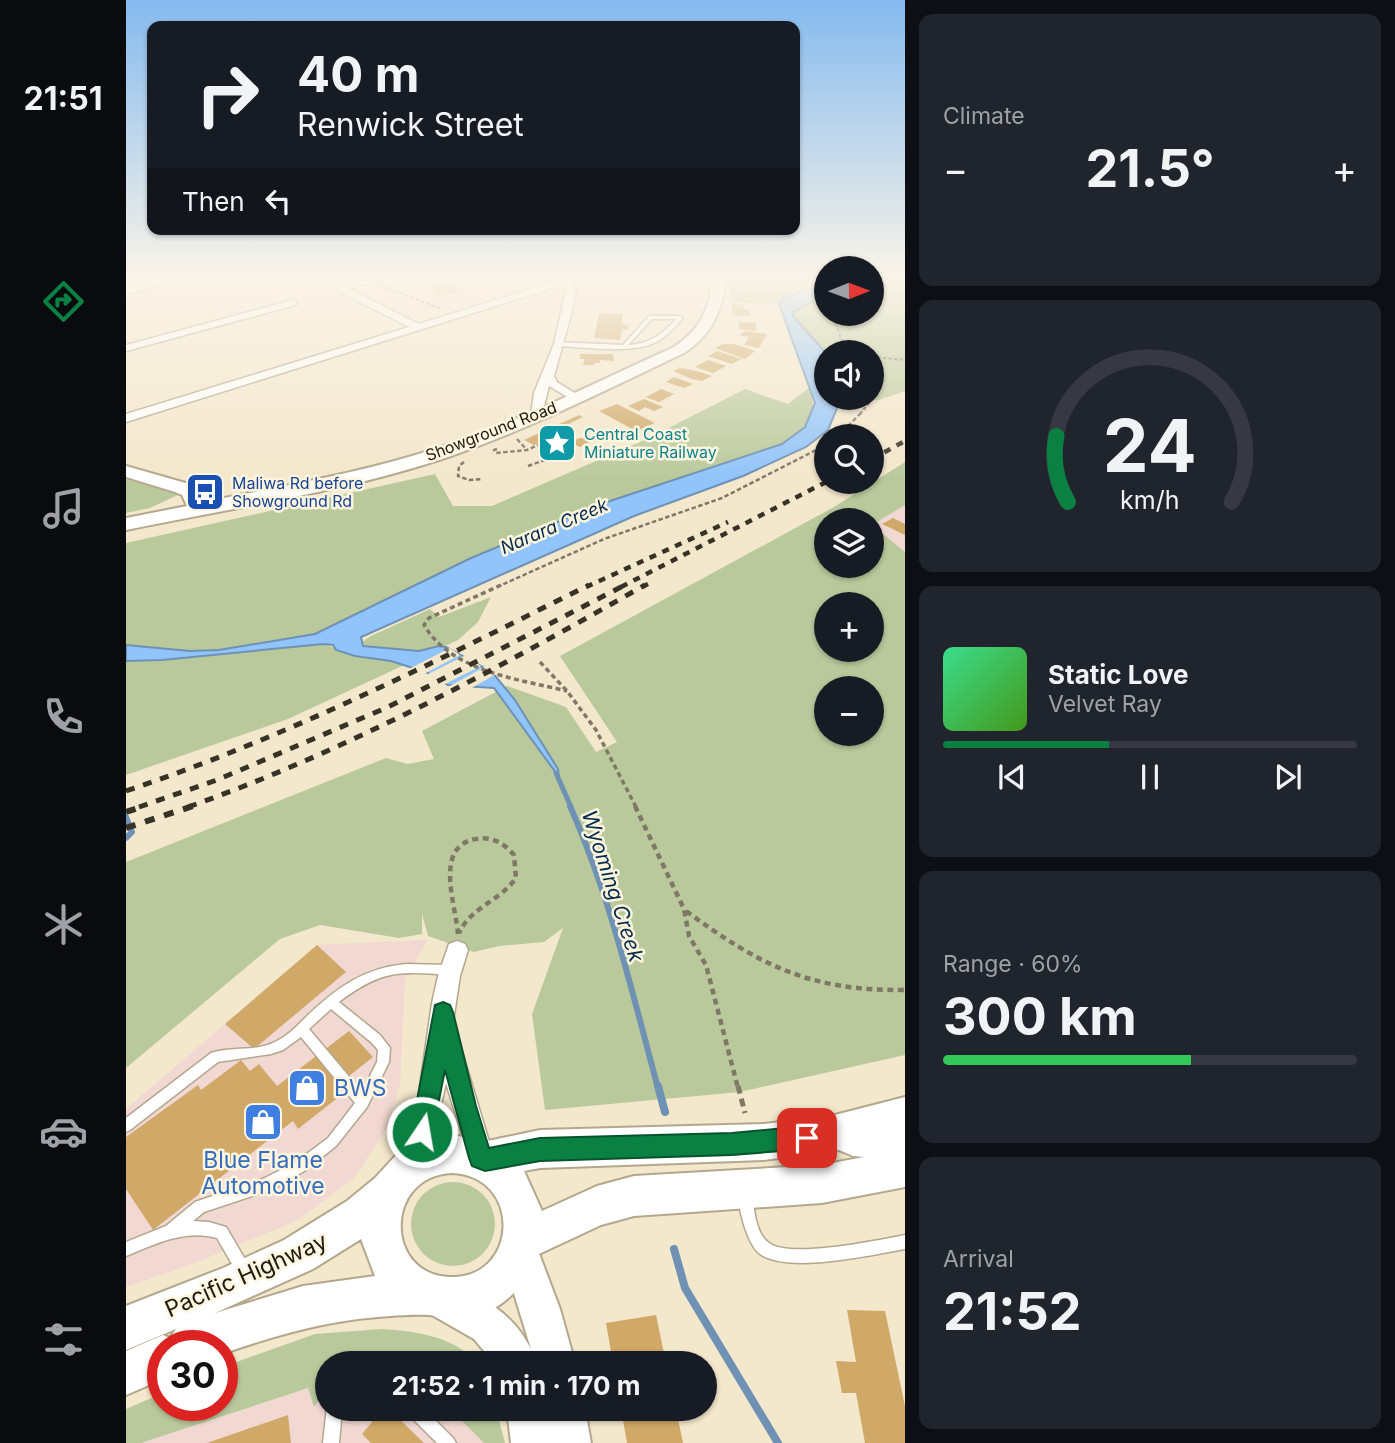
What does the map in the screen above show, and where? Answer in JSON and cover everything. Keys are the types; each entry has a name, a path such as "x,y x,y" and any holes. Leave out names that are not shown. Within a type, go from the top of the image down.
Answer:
{"main road":[{"path":"483,1159 540,1149 732,1144 831,1134 905,1115"},
{"path":"831,1134 869,1140 905,1135"},
{"path":"460,1153 483,1159 507,1177 518,1196 523,1219 519,1245 503,1274 484,1290 461,1298 431,1297 405,1283 385,1254 381,1219 397,1182 418,1164 438,1155 460,1153"},
{"path":"519,1245 597,1206 624,1198 822,1184 905,1168"},
{"name":"Pacific Highway","path":"126,1328 247,1277 331,1237 373,1206 397,1182"},
{"name":"Pacific Highway","path":"227,1330 306,1305 363,1296 431,1297"},
{"path":"126,1373 147,1364"}],"street":[{"path":"126,418 360,344"},
{"path":"537,415 541,385 548,376 557,344"},
{"name":"Showground Road","path":"126,524 362,475 433,456 537,415 688,344"},
{"path":"548,376 553,384 575,397"},
{"path":"126,471 190,492 198,510"},
{"path":"397,1182 412,1158 422,1132 454,952"},
{"path":"443,1012 460,1088 483,1159"},
{"path":"519,1245 552,1351"},
{"path":"431,1297 463,1308 493,1329 508,1351"},
{"path":"530,1421 533,1443"},
{"path":"566,1421 569,1443"}],"lane":[{"path":"565,344 624,347 645,344"},
{"path":"126,1126 215,1057 230,1053 267,1052 283,1044 361,979 454,952"},
{"path":"170,1232 200,1207 268,1184 301,1166 332,1142 363,1103 383,1062 384,1048 331,1002"},
{"path":"301,1028 363,1103"},
{"path":"743,1190 754,1234 765,1249 779,1256 853,1252 905,1242"},
{"path":"126,1249 170,1232 192,1227 210,1228 221,1232 247,1277"},
{"path":"331,1443 333,1421"},
{"path":"425,1421 448,1443"}],"path":[{"path":"884,358 905,360"},
{"path":"852,424 863,410"},
{"path":"506,444 494,452 527,450 566,432"},
{"path":"528,466 565,453 575,446 570,441 552,438"},
{"path":"517,439 527,450"},
{"path":"567,691 489,673 438,643 426,631 424,625 438,613 604,539 722,498 814,451"},
{"path":"466,460 459,466 458,476 469,480 482,479"},
{"path":"540,662 567,691 596,730 662,858 684,909 689,936 706,965 745,1113"},
{"path":"478,838 499,841 514,855 516,878 503,894 471,911 454,952 457,912 449,872 452,854 457,846 467,840 478,838"},
{"path":"684,909 733,946 786,975 839,988 905,990"}],"shaded area":[{"path":"905,505 905,552 884,535 884,518"},
{"path":"428,940 405,979 400,1085 387,1128 354,1178 298,1220 195,1263 126,1287 126,1109 317,945"},
{"path":"308,1388 315,1406 315,1421 462,1421 484,1443 141,1443 208,1421 238,1421 238,1411"}],"green space":[{"path":"884,344 905,344 905,391 884,398"},
{"path":"810,387 813,407 808,421 782,444 604,503 471,558 315,634 219,650 190,651 126,645 126,543 435,474 453,506 492,506 647,439 745,389 788,404"},
{"path":"905,462 905,505 884,518 884,508 832,508 855,494 884,494 884,475"},
{"path":"126,479 178,495 150,508 126,513"},
{"path":"814,518 814,578 884,578 884,535 905,552 905,1055 740,1092 545,1110 532,1014 563,928 544,942 499,946 474,952 428,936 422,914 422,934 399,938 320,925 280,939 126,1068 126,862 386,758 408,764 434,759 422,731 507,686 566,707 596,752 617,742 560,656"},
{"path":"491,597 478,622 458,640 288,719 126,775 126,661 323,644 347,652 371,636 430,609 439,617"},
{"path":"453,1182 469,1185 488,1201 495,1224 492,1240 476,1259 453,1266 437,1263 418,1247 411,1224 414,1208 430,1189"},
{"path":"382,1329 407,1331 446,1341 463,1351 315,1351 314,1407 308,1388 238,1411 238,1361 315,1334"},
{"path":"147,1400 147,1421 208,1421 141,1443 126,1443 126,1409"},
{"path":"462,1421 499,1421 505,1443 484,1443"}],"water":[{"path":"794,344 814,344 814,400"},
{"name":"Narara Creek","path":"814,405 814,410 836,410 830,424 814,424 814,441 806,447 743,476 634,516 361,637 363,646 419,651 446,647 492,672 515,700 558,769 559,777 494,688 448,685 428,673 391,661 355,656 336,650 333,645 323,644 126,661 126,645 190,651 219,650 315,634 471,558 604,503 782,444 805,427"}],"pier":[{"path":"450,648 460,655 422,675 407,670"},
{"path":"466,655 481,666 443,685 426,675"},
{"path":"488,665 498,673 468,690 448,687"}],"building":[{"path":"722,344 735,344 755,351 745,359 715,348"},
{"path":"744,344 761,344 759,348"},
{"path":"717,351 741,359 732,364 708,356"},
{"path":"580,354 613,354 614,361 600,360 600,363 594,365 583,365 585,359 580,359"},
{"path":"708,360 726,366 713,373 695,367"},
{"path":"681,368 712,376 702,381 673,371"},
{"path":"674,377 693,384 684,388 666,382"},
{"path":"661,389 674,394 659,402 646,397"},
{"path":"644,399 663,407 654,411 645,407 639,411 628,406"},
{"path":"617,404 655,423 636,431 599,411"},
{"path":"579,415 583,417 558,429 563,431 534,445 524,440"},
{"path":"580,438 590,442 580,447 570,442"},
{"path":"893,518 905,524 905,535 884,525"},
{"path":"317,945 346,972 254,1049 225,1024"},
{"path":"349,1031 373,1057 334,1088 340,1096 298,1129 293,1121 153,1230 126,1189 126,1137 198,1085 201,1090 241,1060 250,1071 259,1064 277,1086"},
{"path":"847,1310 885,1311 905,1406 905,1443 865,1443 856,1393 842,1393 836,1361 856,1362"},
{"path":"656,1315 664,1351 611,1351 606,1323"},
{"path":"288,1415 291,1443 207,1443"},
{"path":"401,1421 424,1443 371,1443 362,1434 372,1422"},
{"path":"623,1421 678,1421 683,1443 627,1443"}],"waterway":[{"name":"Wyoming Creek","path":"556,773 571,807"},
{"name":"Wyoming Creek","path":"570,806 609,909 658,1088"},
{"path":"126,817 132,832 126,838"},
{"name":"Wyoming Creek","path":"658,1086 665,1112"},
{"name":"Wyoming Creek","path":"674,1249 685,1288 778,1443"}],"railway":[{"path":"884,452 905,441"},
{"path":"621,587 814,488"},
{"path":"586,587 728,522"},
{"path":"642,587 648,584"},
{"path":"126,791 186,770 303,722 589,585"},
{"path":"139,807 217,780 388,707 625,585"},
{"path":"188,807 247,785 364,734 478,677 645,585"},
{"path":"126,812 144,806"},
{"path":"126,828 193,806"}],"place":[{"name":"Central Coast Miniature Railway","path":"557,443"},
{"name":"Maliwa Rd before Showground Rd","path":"205,492"},
{"name":"BWS","path":"307,1088"},
{"name":"Blue Flame Automotive","path":"263,1122"}],"route":[{"path":"422,1132 443,1012 464,1106 481,1158 485,1160 540,1149 732,1144 807,1138"}]}
